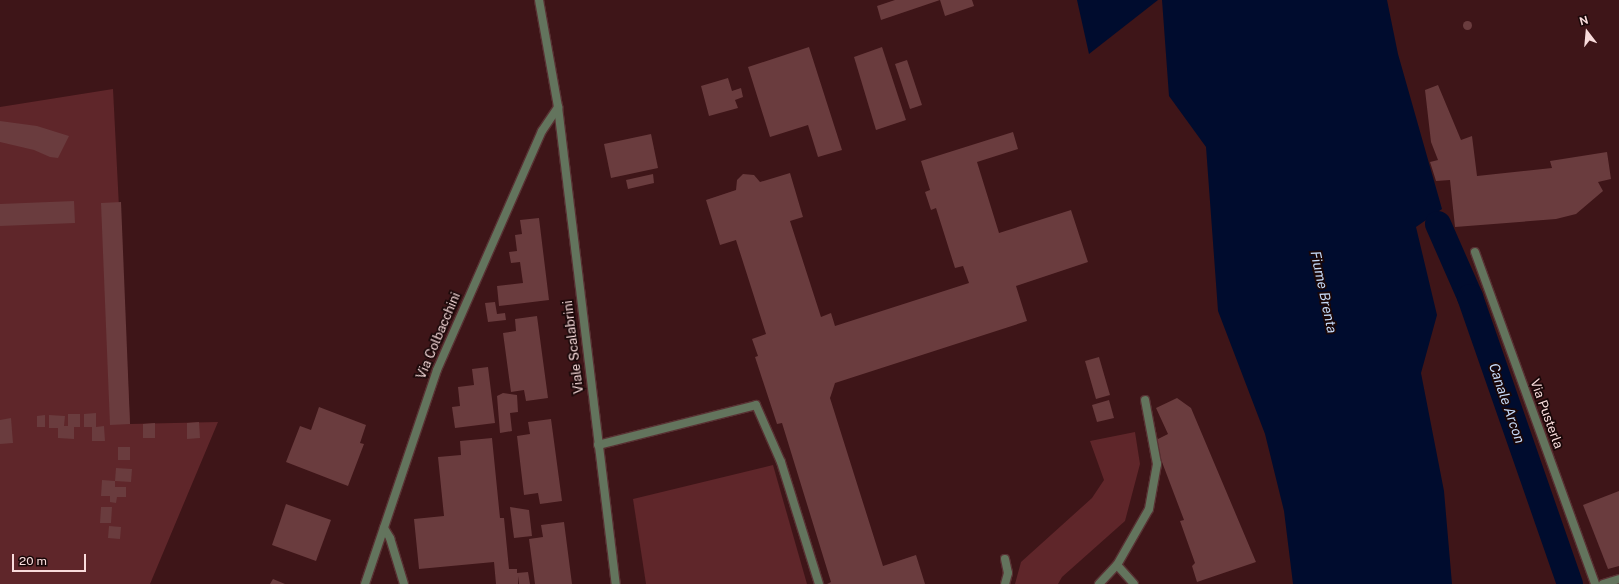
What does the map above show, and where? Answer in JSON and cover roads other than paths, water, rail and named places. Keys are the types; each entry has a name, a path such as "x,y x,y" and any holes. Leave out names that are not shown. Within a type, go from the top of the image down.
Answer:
{"street":[{"name":"Viale Scalabrini","path":"540,0 558,107 616,584"},
{"name":"Via Colbacchini","path":"365,584 437,370 542,131 558,107"},
{"name":"Via Pusterla","path":"1475,252 1595,584"},
{"path":"1098,584 1118,565 1149,509 1157,464 1145,400"},
{"path":"598,445 756,405 781,462 819,584"},
{"path":"384,528 390,538 404,584"},
{"path":"1005,559 1008,573 1005,584"},
{"path":"1118,565 1134,584"},
{"path":"1603,584 1619,579"}],"water":[{"path":"1077,0 1158,0 1089,54"},
{"name":"Fiume Brenta","path":"1162,0 1387,0 1398,54 1442,209 1416,227 1437,315 1421,373 1444,491 1452,584 1293,584 1284,511 1265,434 1218,311 1206,147 1169,96"}],"waterway":[{"name":"Canale Arcon","path":"1438,224 1470,297 1570,584"}]}
